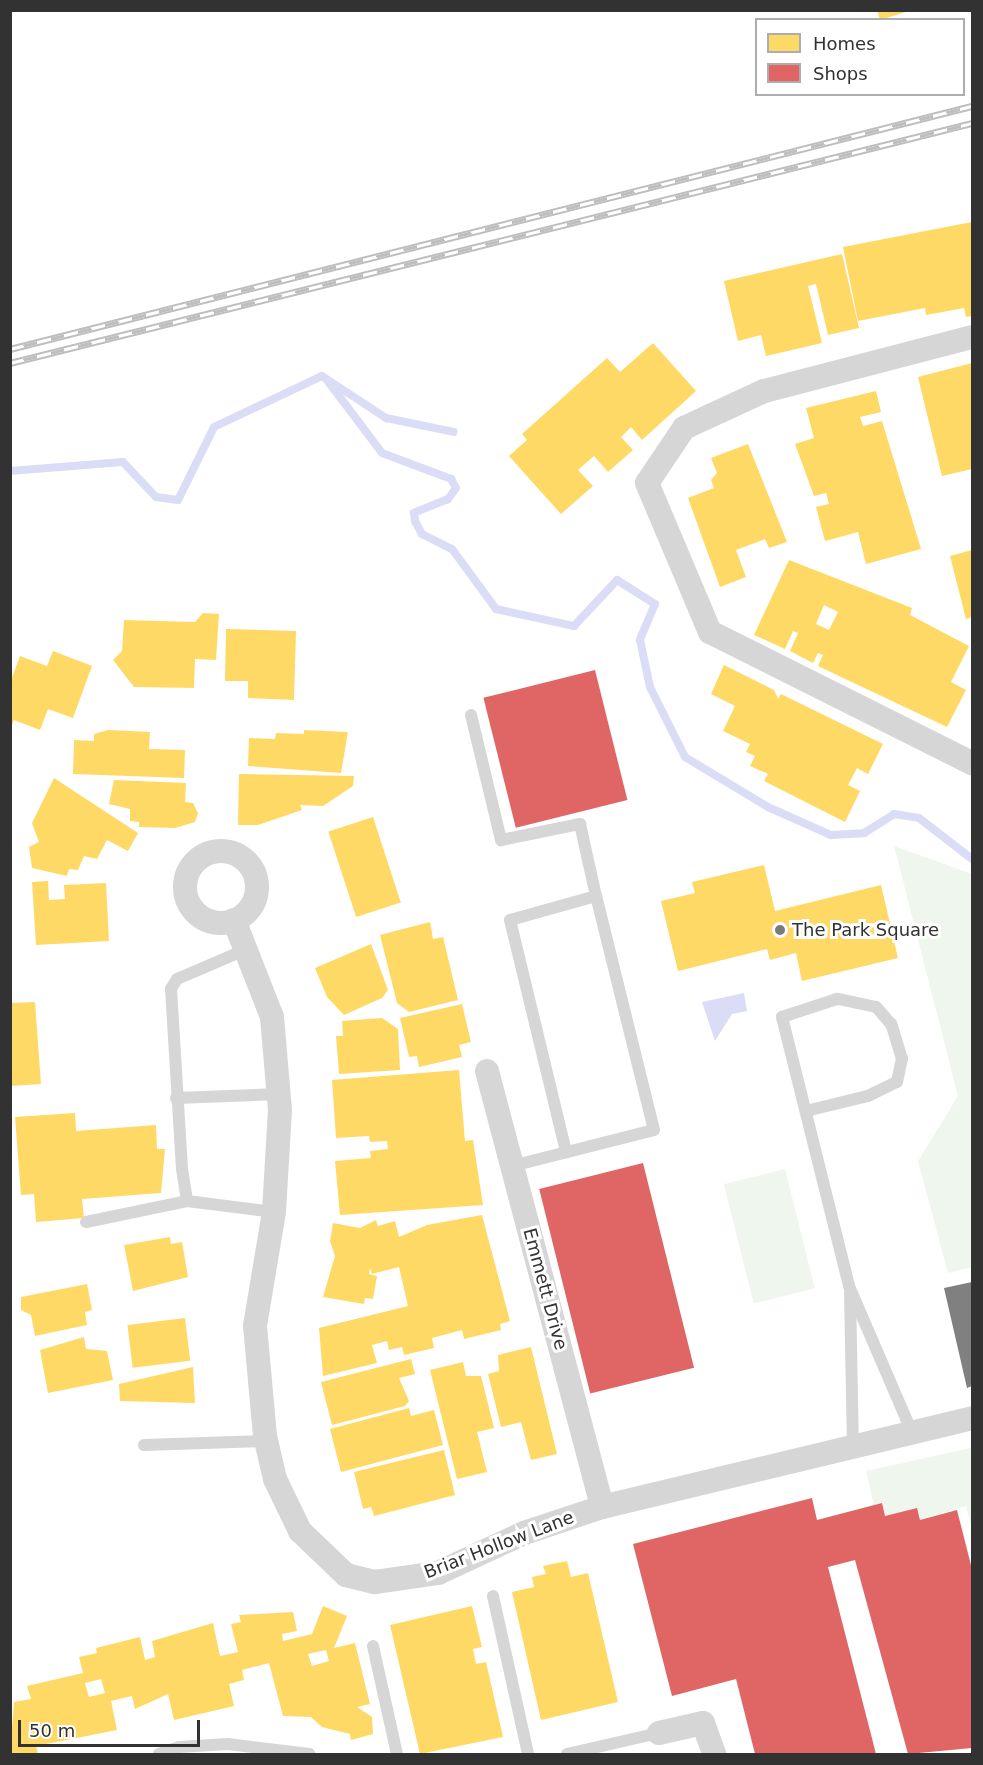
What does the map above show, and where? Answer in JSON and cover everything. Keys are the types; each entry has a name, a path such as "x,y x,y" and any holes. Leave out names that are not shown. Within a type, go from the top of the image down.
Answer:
{"street":[{"path":"972,337 764,391 684,428 648,483 710,632 972,763"},
{"name":"Briar Hollow Lane","path":"234,920 272,1017 278,1094 274,1212 255,1326 266,1441 275,1479 300,1531 346,1575 375,1582 438,1573 524,1533 602,1507 972,1418"},
{"name":"Emmett Drive","path":"487,1071 602,1507"},
{"path":"659,1733 702,1723 714,1755"}],"lane":[{"path":"471,715 501,840 580,824 654,1130 512,1166"},
{"path":"566,1152 510,920 596,896"},
{"path":"187,1201 176,1098 171,989 177,979 247,949"},
{"path":"806,1111 868,1096 897,1082 902,1059 891,1024 876,1007 837,999 782,1017 849,1286 912,1432"},
{"path":"176,1098 278,1094"},
{"path":"86,1222 187,1201 274,1212"},
{"path":"849,1286 853,1447"},
{"path":"144,1445 266,1441"},
{"path":"493,1596 528,1755"},
{"path":"374,1646 397,1755"},
{"path":"567,1755 659,1733"},
{"path":"159,1755 179,1747 309,1755"}],"shaded area":[{"path":"894,846 972,874 972,1267 948,1273 918,1161 958,1096"},
{"path":"785,1169 815,1288 754,1304 724,1184"},
{"path":"971,1448 972,1529 966,1506 920,1520 916,1508 885,1516 882,1503 874,1505 866,1471"}],"water":[{"path":"744,993 747,1011 732,1014 715,1041 702,1002"}],"building: Homes":[{"path":"877,10 909,10 886,18 879,18"},
{"path":"972,222 972,316 966,317 964,308 926,315 925,308 858,321 843,247"},
{"path":"842,254 859,328 828,335 816,284 808,286 822,343 766,356 761,335 738,341 724,281"},
{"path":"653,343 696,391 642,440 631,427 621,437 633,450 608,472 594,456 578,470 593,486 561,514 509,456 527,440 522,434 607,358 620,372"},
{"path":"972,363 972,469 942,476 918,377"},
{"path":"876,391 881,412 860,417 863,426 882,421 921,549 866,564 858,532 825,541 816,507 829,504 826,493 814,496 795,444 814,438 806,408"},
{"path":"748,444 787,542 769,548 765,539 736,550 746,577 720,587 688,498 714,488 711,480 717,473 711,458"},
{"path":"972,550 972,617 966,619 950,556"},
{"path":"789,560 912,608 910,615 969,646 951,682 966,690 947,727 818,666 823,655 818,653 813,663 790,651 798,633 793,631 785,649 754,635","holes":["824,605 838,612 829,630 816,624"]},
{"path":"203,613 219,614 216,660 195,659 194,688 134,687 113,660 122,651 124,620 195,622"},
{"path":"226,629 296,631 294,700 248,698 248,681 225,681"},
{"path":"53,651 92,666 73,718 48,709 40,730 14,720 10,729 10,683 20,656 47,666"},
{"path":"724,665 774,690 778,699 781,694 883,744 868,774 857,768 848,785 860,791 845,822 764,781 768,774 750,766 755,756 746,752 750,744 723,731 735,706 711,694"},
{"path":"108,730 150,732 149,749 185,750 184,778 73,774 74,740 94,741 94,734"},
{"path":"304,730 348,732 341,773 248,766 249,738 275,739 276,733 304,734"},
{"path":"239,774 354,776 353,786 323,806 300,805 302,810 258,825 238,825"},
{"path":"54,778 138,833 128,851 107,840 97,859 84,856 78,870 69,869 67,876 32,868 29,847 39,842 32,823"},
{"path":"114,780 186,783 185,802 193,803 198,813 195,822 175,828 139,827 139,822 130,821 130,809 109,804"},
{"path":"373,817 401,903 356,917 328,832"},
{"name":"The Park Square","path":"764,865 775,911 881,885 898,958 802,981 796,953 770,960 767,949 678,971 661,901 695,893 692,882"},
{"path":"48,881 49,900 65,899 64,885 106,883 109,941 36,945 32,882"},
{"path":"430,922 433,939 443,937 458,1000 409,1012 397,1003 380,935"},
{"path":"371,944 388,990 382,998 344,1015 327,997 315,968"},
{"path":"35,1002 41,1084 10,1086 10,1003"},
{"path":"462,1004 471,1042 459,1045 462,1057 419,1067 417,1056 409,1057 400,1018"},
{"path":"382,1018 398,1029 400,1070 339,1074 336,1036 343,1036 342,1021"},
{"path":"459,1070 465,1141 473,1140 483,1205 340,1215 335,1161 371,1158 370,1151 388,1149 387,1141 370,1142 369,1136 336,1138 332,1080"},
{"path":"75,1113 76,1131 156,1125 157,1149 165,1149 161,1193 82,1199 84,1218 36,1222 34,1194 21,1195 15,1117"},
{"path":"482,1215 510,1321 500,1324 501,1330 464,1339 462,1330 432,1338 434,1348 404,1355 402,1347 389,1350 387,1341 372,1345 377,1363 323,1376 319,1328 408,1306 399,1267 372,1274 370,1268 369,1274 377,1276 373,1299 365,1298 364,1304 323,1297 335,1256 330,1241 333,1223 360,1228 376,1220 378,1226 395,1221 399,1237 427,1225"},
{"path":"170,1237 171,1244 182,1242 188,1277 133,1291 124,1245"},
{"path":"87,1284 92,1310 85,1312 87,1325 35,1336 31,1315 21,1310 21,1297"},
{"path":"185,1318 190,1361 133,1368 127,1325"},
{"path":"84,1337 86,1349 107,1351 113,1380 48,1393 40,1350"},
{"path":"531,1347 557,1454 531,1460 521,1422 501,1427 488,1374 499,1371 498,1355"},
{"path":"411,1359 415,1374 399,1378 409,1401 405,1406 332,1425 321,1382"},
{"path":"463,1362 466,1376 481,1376 494,1428 477,1432 487,1472 457,1479 430,1370"},
{"path":"193,1367 195,1403 120,1401 119,1384"},
{"path":"409,1408 411,1416 434,1410 443,1445 341,1472 330,1429"},
{"path":"444,1450 455,1495 374,1516 371,1507 363,1509 354,1472"},
{"path":"567,1561 571,1577 588,1573 618,1702 541,1720 512,1592 534,1587 532,1577 546,1574 543,1566"},
{"path":"323,1606 347,1616 334,1648 355,1643 370,1704 357,1707 372,1717 373,1734 351,1740 350,1734 322,1727 311,1717 283,1716 269,1663 242,1670 244,1680 229,1684 234,1706 174,1720 168,1694 135,1709 132,1696 111,1701 117,1730 36,1746 38,1754 10,1754 14,1702 31,1699 27,1686 83,1673 79,1657 97,1653 96,1648 140,1637 145,1660 155,1657 152,1641 213,1623 220,1656 238,1652 231,1624 241,1622 239,1615 293,1612 297,1631 282,1634 283,1641 312,1634","holes":["326,1650 329,1661 312,1666 308,1654","101,1679 105,1693 89,1697 85,1683"]},
{"path":"472,1606 482,1647 473,1649 476,1664 486,1662 503,1737 420,1754 390,1625"}],"building: Shops":[{"path":"595,670 627,800 516,828 483,698"},
{"path":"643,1163 694,1368 590,1394 539,1189"},
{"path":"812,1498 817,1520 882,1503 885,1516 917,1508 920,1520 957,1510 972,1569 972,1748 908,1754 855,1560 828,1567 876,1754 755,1754 736,1679 672,1696 633,1544"}],"building: Other":[{"path":"972,1282 972,1386 967,1388 944,1288"}],"waterway":[{"path":"10,471 123,462 156,497 178,500 214,427 322,376 386,418 454,432"},
{"path":"327,380 382,453 451,479 456,488 448,499 414,513 415,521 422,534 452,549 496,609 574,626 617,580 655,604 640,640 650,687 685,757 768,807 831,835 864,833 894,814 919,818 972,859"}],"railway":[{"path":"10,349 972,106"},
{"path":"10,363 972,123"}],"place":[{"name":"The Park Square","path":"780,930"}]}
